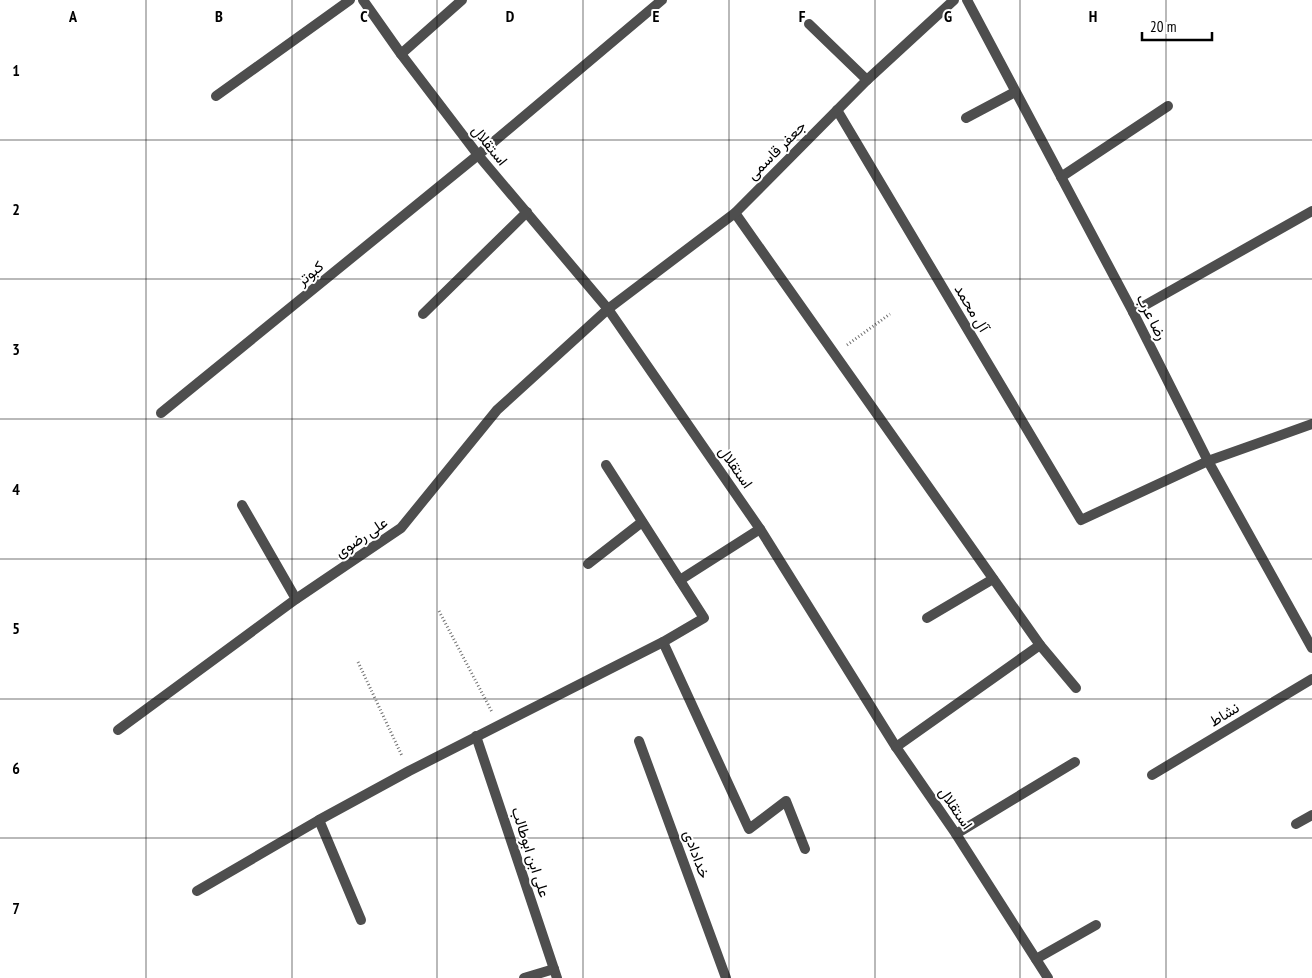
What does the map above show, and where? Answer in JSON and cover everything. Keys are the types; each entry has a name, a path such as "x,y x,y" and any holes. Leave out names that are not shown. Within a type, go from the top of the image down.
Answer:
{"street":[{"path":"216,96 350,0"},
{"name":"استقلال","path":"363,0 401,54 478,155 608,309 760,529 896,747 956,834 1048,978"},
{"path":"401,54 462,0"},
{"name":"کبوتر","path":"161,414 478,155 662,0"},
{"name":"جعفر قاسمی","path":"608,309 735,213 867,80 954,0"},
{"name":"رضا عرب","path":"967,0 1133,312 1208,461 1308,632 1312,648"},
{"path":"809,24 867,80"},
{"path":"966,118 1016,92"},
{"path":"1061,178 1168,106"},
{"name":"آل محمد","path":"837,110 1081,520 1208,461"},
{"path":"1133,312 1312,210"},
{"path":"423,314 527,212"},
{"path":"735,213 1040,645 1076,688"},
{"name":"علی رضوی","path":"118,730 296,599 401,528 497,410 608,309"},
{"path":"1208,461 1312,424"},
{"path":"197,891 319,820 409,771 498,724 663,642 704,618 606,466"},
{"path":"242,505 296,599"},
{"path":"588,564 642,522"},
{"path":"680,580 760,529"},
{"path":"927,618 993,579"},
{"path":"663,642 749,828 786,801 805,848"},
{"path":"896,747 1040,645"},
{"name":"نشاط","path":"1152,775 1312,678"},
{"name":"علی ابن ابوطالب","path":"476,736 555,973"},
{"name":"خدادادی","path":"639,741 726,978"},
{"path":"956,834 1075,762"},
{"path":"1296,824 1312,815"},
{"path":"319,820 361,920"},
{"path":"1036,959 1096,925"},
{"path":"524,978 555,973"}],"path":[{"path":"834,354 890,314"},
{"path":"439,611 498,724"},
{"path":"358,662 409,771"}]}
